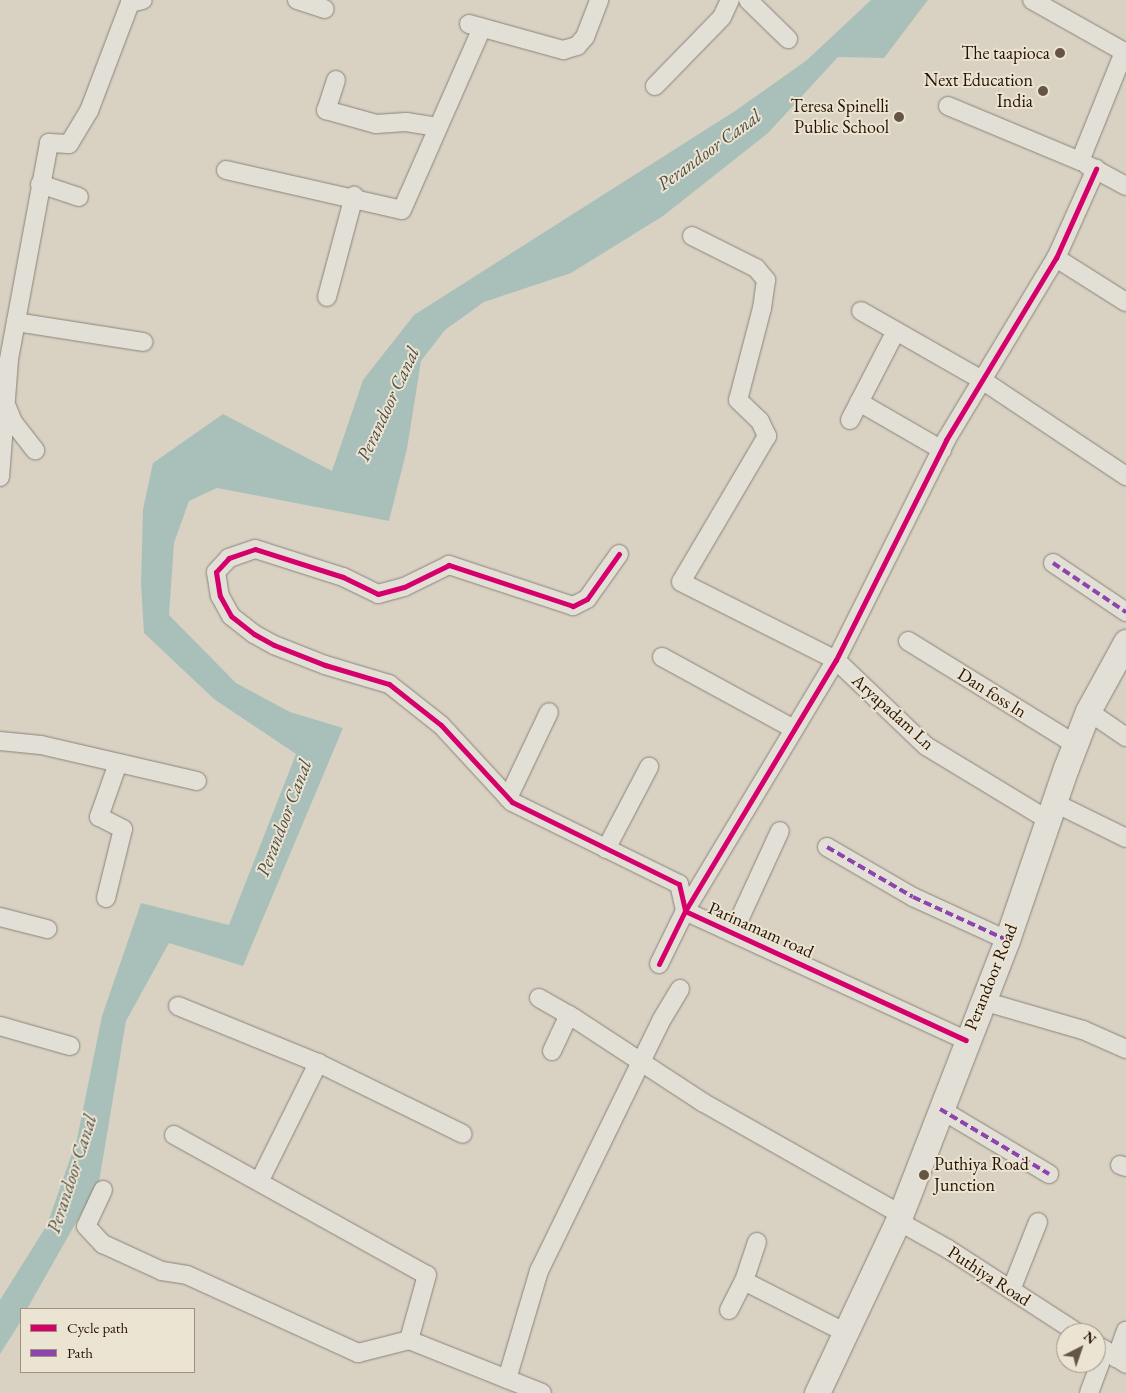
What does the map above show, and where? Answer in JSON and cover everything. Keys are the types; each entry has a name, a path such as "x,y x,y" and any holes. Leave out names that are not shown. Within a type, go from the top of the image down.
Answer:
{"main road":[{"name":"Perandoor Road","path":"817,1393 899,1217 966,1040 1007,940 1088,711 1126,642"}],"street":[{"path":"0,477 6,404 5,358 16,322 49,143 69,144 89,111 130,3 143,0"},
{"path":"297,0 325,9"},
{"path":"226,170 354,196 402,210 438,127 475,26 563,50 577,46 585,37 599,0"},
{"path":"655,86 722,17 730,0"},
{"path":"748,0 788,39"},
{"path":"1032,0 1125,53 1080,161"},
{"path":"336,80 326,110 376,124 406,122 438,127"},
{"path":"948,106 1080,161 1126,186"},
{"path":"659,964 685,911 836,660 942,450 1056,258 1096,169"},
{"path":"40,184 79,197"},
{"path":"327,297 354,196"},
{"name":"Aryapadam Ln","path":"692,236 756,268 766,280 762,308 738,400 760,421 767,436 681,582 836,660 926,746 1053,812 1126,838"},
{"path":"1056,258 1126,302"},
{"path":"861,311 982,380 1126,476"},
{"path":"16,322 144,342"},
{"path":"850,420 896,331"},
{"path":"859,402 942,450"},
{"path":"6,404 13,422 35,450"},
{"path":"549,712 510,800 441,725 389,684 325,665 274,645 231,616 220,596 216,572 229,558 255,549 343,577 378,594 404,587 434,569 449,565 573,606 587,599 619,554"},
{"path":"1053,563 1126,612"},
{"name":"Dan foss ln","path":"908,641 1076,744"},
{"path":"662,657 794,729"},
{"path":"1088,711 1126,737"},
{"path":"0,741 41,745 197,781"},
{"path":"106,898 123,829 99,817 118,763"},
{"path":"606,849 649,768"},
{"name":"Parinamam road","path":"510,800 679,884 685,911 966,1040"},
{"path":"734,933 780,831"},
{"path":"827,847 913,897 1007,940"},
{"path":"0,917 47,929"},
{"path":"507,1379 539,1271 641,1061 680,989"},
{"name":"Puthiya Road","path":"539,998 570,1015 712,1108 899,1217 1062,1323"},
{"path":"982,1001 1083,1030 1126,1050"},
{"path":"178,1006 318,1064 463,1134"},
{"path":"552,1051 570,1015"},
{"path":"0,1026 70,1046"},
{"path":"260,1180 318,1064"},
{"path":"940,1109 1049,1174"},
{"path":"174,1135 260,1180 427,1275 409,1340"},
{"path":"103,1190 86,1226 103,1244 162,1271 187,1275 358,1353 409,1340 542,1393"},
{"path":"1011,1290 1038,1222"},
{"path":"729,1310 744,1281 757,1242"},
{"path":"744,1281 844,1332"},
{"path":"1089,1393 1126,1331"}],"water":[{"name":"Perandoor Canal","path":"871,0 928,0 884,58 838,57 768,133 663,216 571,273 484,302 445,330 421,361 407,449 389,521 217,488 189,501 174,543 169,615 236,683 290,712 343,728 243,966 169,943 126,1021 99,1182 28,1308 20,1308 20,1323 0,1354 0,1300 47,1225 77,1139 102,1016 141,903 229,925 296,754 214,699 144,633 141,584 143,509 153,463 223,414 332,471 363,380 414,315 735,111 807,60"}],"marked path":[{"path":"1053,563 1126,612"},
{"path":"827,847 913,897 1007,940"},
{"path":"940,1109 1049,1174"}],"cycle path":[{"path":"659,964 685,911 836,660 946,440 1056,258 1096,169"},
{"path":"619,554 587,599 573,606 449,565 404,587 378,594 343,577 255,549 229,558 216,572 220,596 231,616 254,634 274,645 325,665 389,684 441,725 512,802 679,884 685,911 966,1040"}],"place":[{"name":"The taapioca","path":"1060,53"},
{"name":"Next Education India","path":"1043,91"},
{"name":"Teresa Spinelli Public School","path":"899,117"},
{"name":"Puthiya Road Junction","path":"924,1175"}]}
